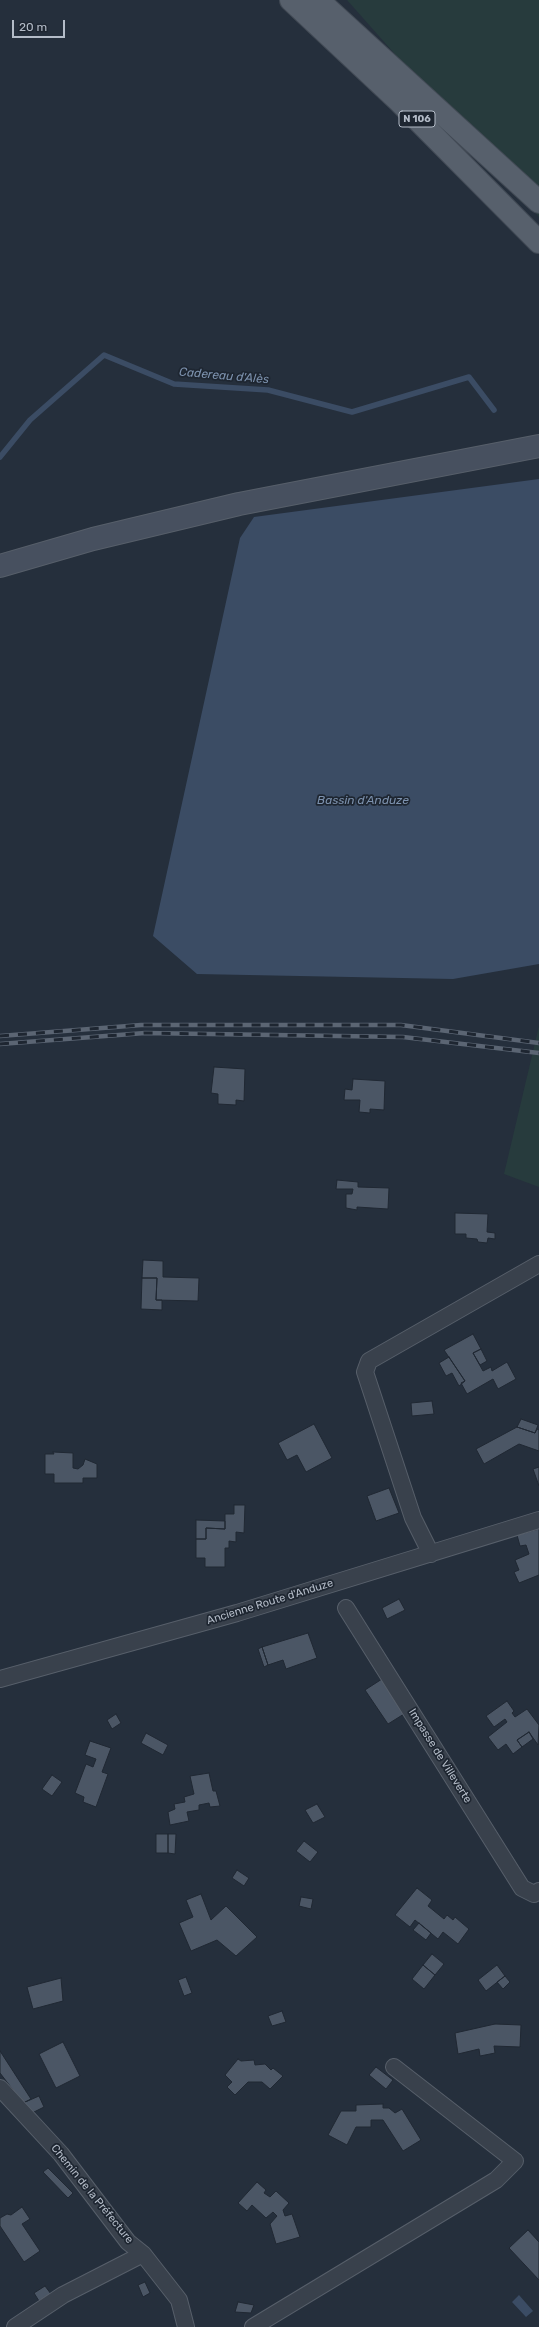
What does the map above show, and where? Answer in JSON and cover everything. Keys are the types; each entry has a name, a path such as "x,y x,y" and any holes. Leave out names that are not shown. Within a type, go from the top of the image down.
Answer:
{"main road":[{"name":"N 106","path":"291,0 400,102 539,242"},
{"name":"N 106","path":"318,0 539,202"},
{"path":"0,566 101,537 239,504 539,446"}],"street":[{"path":"431,1554 413,1518 365,1372 369,1361 539,1264"},
{"name":"Ancienne Route d'Anduze","path":"0,1679 236,1613 539,1520"},
{"name":"Impasse de Villeverte","path":"346,1608 522,1888 534,1894 539,1891"},
{"path":"253,2327 496,2180 515,2161 394,2067"},
{"name":"Chemin de la Préfecture","path":"0,2088 61,2154 128,2242 143,2254 179,2300 186,2327"},
{"path":"15,2327 63,2295 143,2254"}],"green space":[{"path":"347,0 539,0 539,217"},
{"path":"539,1026 539,1187 504,1174"}],"water":[{"name":"Bassin d'Anduze","path":"539,479 539,964 453,979 197,974 153,936 240,538 254,517"},
{"path":"519,2295 533,2311 526,2317 512,2302"}],"building":[{"path":"214,1067 245,1069 244,1101 236,1100 236,1105 218,1104 218,1094 211,1093"},
{"path":"353,1079 385,1081 384,1110 370,1109 370,1113 359,1112 360,1100 344,1100 345,1089 352,1090"},
{"path":"337,1180 358,1182 358,1187 389,1188 388,1209 357,1207 357,1210 346,1208 346,1194 352,1194 353,1189 336,1189"},
{"path":"455,1213 488,1214 487,1232 495,1233 495,1239 488,1238 487,1243 478,1242 477,1239 466,1238 466,1234 455,1234"},
{"path":"143,1260 163,1261 163,1277 199,1278 198,1301 156,1300 157,1278 142,1278"},
{"path":"142,1278 157,1278 156,1300 162,1300 162,1310 141,1309"},
{"path":"473,1334 481,1349 473,1353 483,1371 491,1367 492,1371 507,1362 516,1379 498,1389 493,1379 467,1394 461,1383 465,1381 444,1350"},
{"path":"481,1349 487,1361 480,1365 473,1353"},
{"path":"449,1357 465,1381 459,1386 452,1373 446,1376 439,1363"},
{"path":"432,1401 434,1414 412,1416 411,1403"},
{"path":"521,1419 538,1425 535,1433 517,1427"},
{"path":"314,1424 332,1458 306,1472 297,1455 287,1460 278,1443"},
{"path":"517,1427 535,1433 537,1429 539,1430 539,1451 519,1444 484,1464 476,1449"},
{"path":"53,1452 73,1453 73,1468 78,1469 83,1465 85,1459 97,1464 97,1478 83,1478 83,1483 54,1483 54,1474 45,1474 45,1454 54,1454"},
{"path":"539,1467 539,1486 533,1469"},
{"path":"389,1488 399,1513 376,1521 367,1496"},
{"path":"234,1505 245,1505 244,1533 236,1532 236,1542 229,1541 229,1548 225,1548 225,1567 205,1567 205,1558 196,1558 196,1539 206,1539 206,1528 225,1529 225,1514 234,1514"},
{"path":"196,1520 225,1521 225,1529 206,1528 206,1539 196,1539"},
{"path":"539,1529 539,1575 519,1583 514,1572 519,1570 515,1560 529,1554 526,1545 520,1546 517,1535"},
{"path":"399,1599 405,1610 387,1619 382,1608"},
{"path":"308,1633 317,1658 286,1669 283,1660 268,1665 262,1647"},
{"path":"262,1647 268,1665 264,1667 258,1649"},
{"path":"382,1679 404,1714 388,1724 365,1690"},
{"path":"507,1701 514,1711 512,1713 515,1717 527,1709 539,1725 538,1745 529,1732 517,1740 522,1747 513,1754 506,1744 498,1750 488,1737 507,1722 505,1719 494,1727 486,1716"},
{"path":"116,1714 121,1723 112,1729 107,1720"},
{"path":"529,1732 533,1739 522,1747 517,1740"},
{"path":"146,1733 168,1745 163,1755 141,1743"},
{"path":"90,1741 111,1748 102,1772 108,1774 96,1807 83,1802 84,1797 75,1793 86,1764 93,1767 96,1759 85,1755"},
{"path":"209,1773 213,1791 216,1791 220,1806 210,1807 209,1803 199,1805 199,1810 187,1812 189,1821 170,1825 168,1812 175,1809 174,1804 185,1802 184,1797 194,1794 190,1776"},
{"path":"52,1775 62,1782 52,1796 42,1789"},
{"path":"317,1804 325,1817 313,1823 305,1810"},
{"path":"156,1834 168,1834 168,1853 156,1853"},
{"path":"168,1834 176,1834 175,1854 168,1853"},
{"path":"304,1841 318,1852 310,1862 296,1851"},
{"path":"237,1870 249,1878 244,1886 232,1878"},
{"path":"417,1888 432,1900 428,1906 444,1919 447,1915 453,1920 455,1917 469,1929 458,1944 443,1932 438,1939 415,1920 410,1927 395,1915"},
{"path":"201,1894 211,1920 226,1906 257,1937 236,1956 217,1940 191,1951 179,1923 193,1917 186,1900"},
{"path":"301,1897 313,1899 311,1909 299,1906"},
{"path":"419,1923 431,1933 426,1940 413,1930"},
{"path":"432,1954 444,1964 435,1975 423,1965"},
{"path":"423,1965 435,1975 424,1989 412,1979"},
{"path":"497,1965 505,1976 486,1991 478,1980"},
{"path":"505,1976 510,1982 503,1989 497,1982"},
{"path":"186,1977 192,1993 184,1996 178,1980"},
{"path":"61,1978 63,2001 33,2009 27,1987"},
{"path":"282,2011 286,2022 272,2026 268,2016"},
{"path":"495,2024 521,2025 520,2047 494,2046 495,2053 480,2056 479,2049 458,2054 455,2033"},
{"path":"63,2042 80,2076 56,2088 39,2054"},
{"path":"0,2051 31,2099 23,2103 0,2073"},
{"path":"238,2059 241,2061 254,2060 255,2065 265,2064 271,2070 273,2068 283,2076 270,2089 262,2082 248,2082 235,2095 227,2087 232,2082 225,2075"},
{"path":"376,2067 393,2080 386,2089 369,2075"},
{"path":"39,2096 44,2107 32,2113 23,2103"},
{"path":"383,2104 383,2108 389,2108 395,2113 402,2109 421,2140 403,2151 383,2120 371,2120 371,2127 356,2127 347,2145 328,2135 341,2111 356,2111 356,2105"},
{"path":"48,2168 73,2193 68,2198 43,2172"},
{"path":"257,2182 266,2190 264,2193 270,2197 276,2191 289,2203 283,2210 285,2216 292,2214 300,2237 276,2244 270,2224 277,2216 273,2212 266,2218 252,2205 247,2211 238,2203"},
{"path":"22,2207 30,2219 22,2224 40,2251 24,2262 0,2226 0,2218 7,2214 11,2215"},
{"path":"528,2230 539,2242 539,2280 509,2248"},
{"path":"145,2282 150,2293 143,2297 138,2285"},
{"path":"45,2286 51,2294 39,2301 34,2293"},
{"path":"238,2302 254,2305 251,2313 235,2312"}],"waterway":[{"name":"Cadereau d'Alès","path":"0,457 30,420 104,355 174,384 268,390 352,412 469,377 494,410"}],"railway":[{"path":"0,1036 141,1025 401,1025 539,1043"},
{"path":"0,1044 145,1033 403,1037 539,1053"}]}
